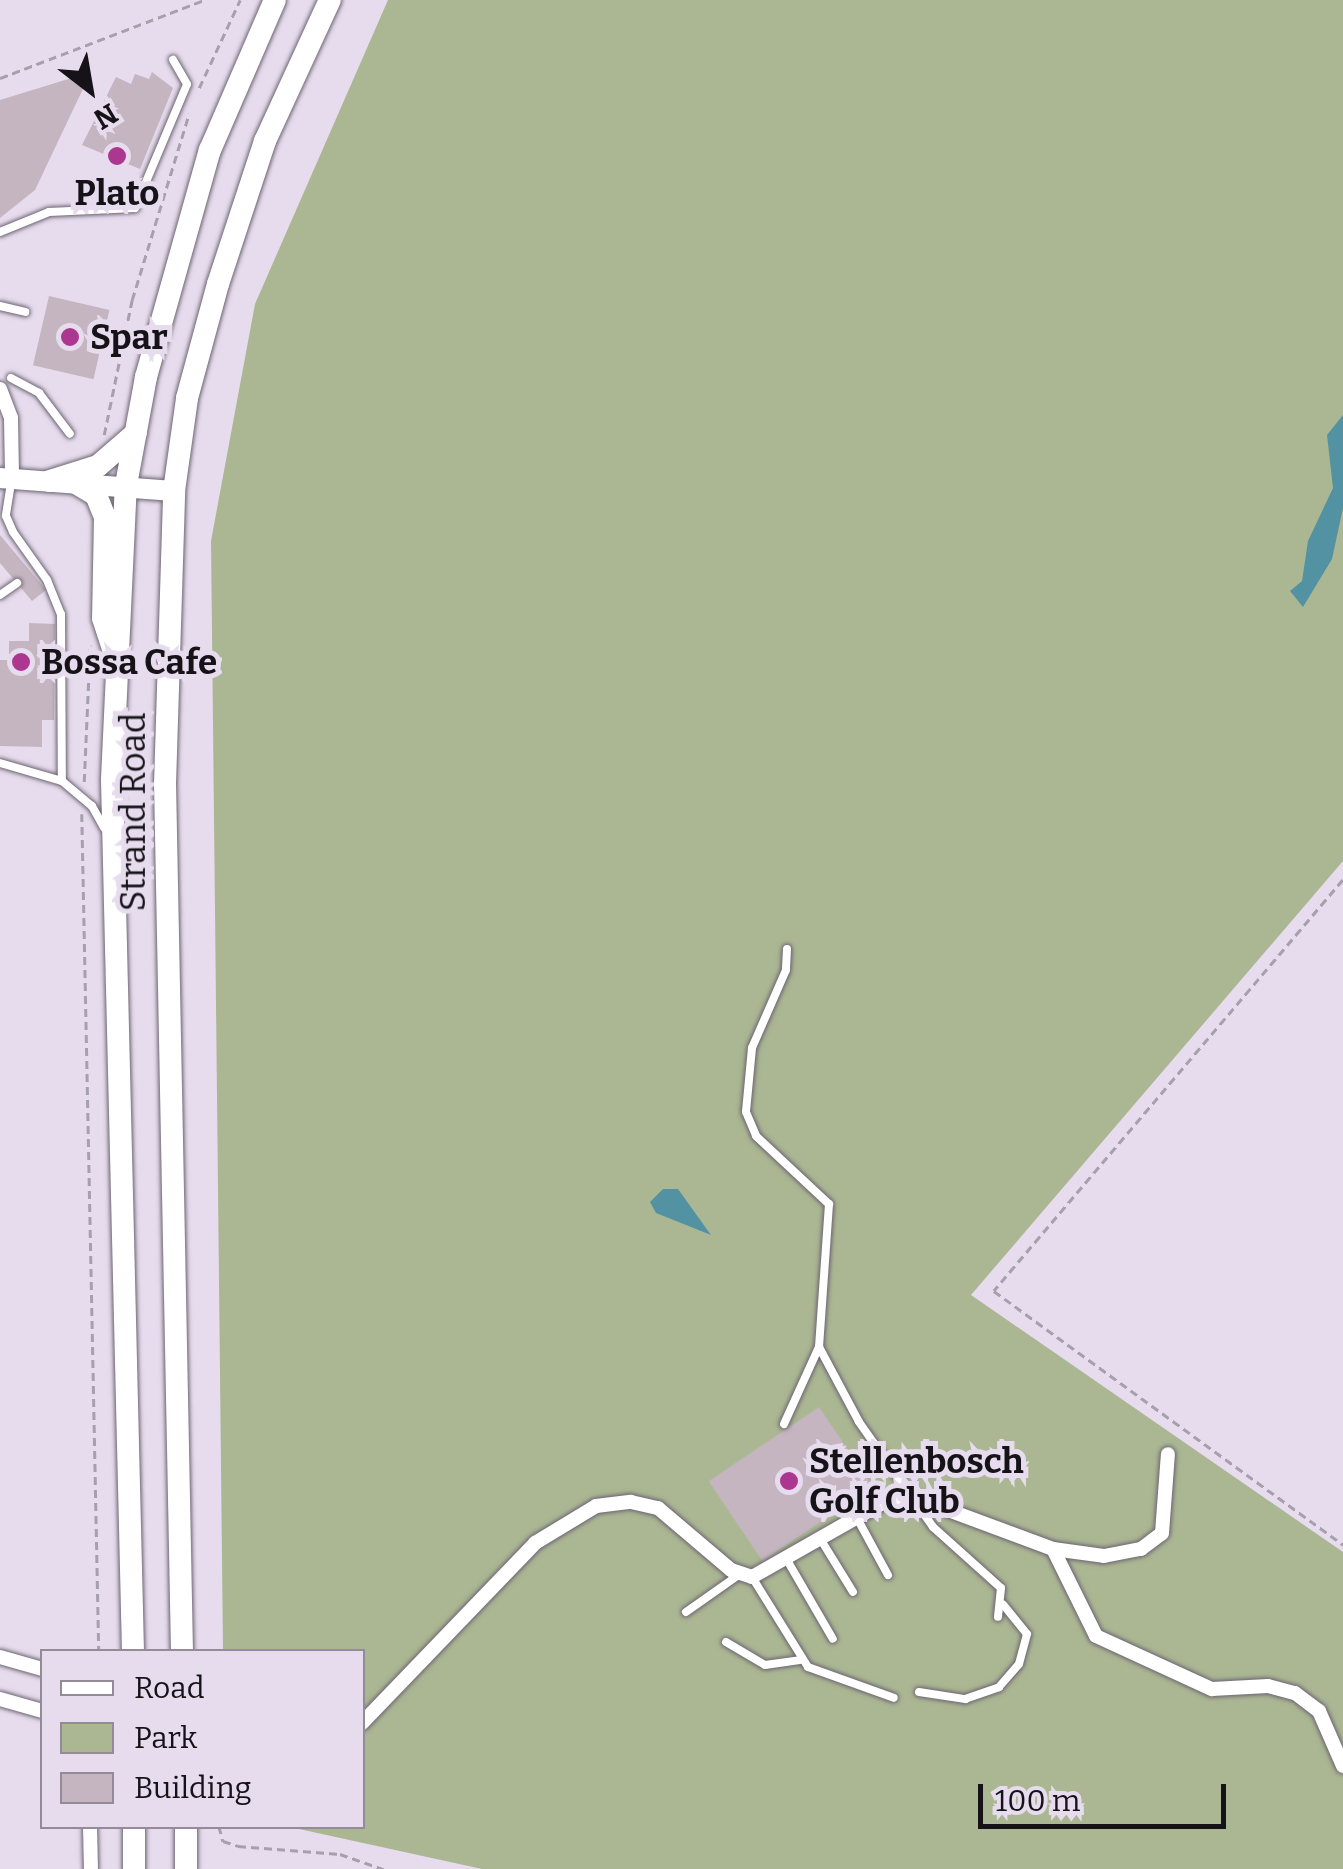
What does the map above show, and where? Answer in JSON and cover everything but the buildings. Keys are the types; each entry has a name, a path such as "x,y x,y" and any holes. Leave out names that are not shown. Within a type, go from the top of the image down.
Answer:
{"main road":[{"name":"Strand Road","path":"128,1647 115,866 126,485 173,268 210,150 275,0"},
{"name":"Strand Road","path":"182,1649 165,784 174,491 188,398 218,284 266,141 330,0"},
{"path":"50,481 98,466 136,433"},
{"path":"76,483 96,495 106,517 103,618 118,659"},
{"path":"134,1829 134,1869"},
{"path":"186,1829 186,1869"}],"street":[{"path":"6,383 11,418 6,478 174,491"},
{"path":"365,1720 535,1543 582,1511 620,1502 658,1508 746,1576 787,1560 884,1502 920,1502 1053,1549 1104,1556 1153,1542 1166,1523 1168,1454"},
{"path":"1053,1549 1096,1636 1212,1689 1268,1686 1295,1693 1319,1711 1343,1766"},
{"path":"0,1657 40,1668"},
{"path":"0,1699 40,1711"},
{"path":"90,1829 91,1869"}],"lane":[{"path":"0,232 49,212 136,208 187,84 173,60"},
{"path":"0,306 25,312"},
{"path":"6,383 39,393 70,434"},
{"path":"6,478 6,516 34,569 55,596 64,636 62,781"},
{"path":"0,595 17,583"},
{"path":"0,763 62,781 100,816 115,866"},
{"path":"784,1424 819,1347 829,1204 756,1136 746,1112 752,1048 786,970 787,949"},
{"path":"819,1347 872,1443 920,1502 942,1538 995,1579 1003,1604 1027,1634 1019,1664 999,1687 964,1699 920,1692"},
{"path":"856,1518 888,1575"},
{"path":"821,1540 852,1592"},
{"path":"787,1560 834,1639"},
{"path":"686,1612 746,1576 800,1660 822,1674 894,1698"},
{"path":"998,1617 1003,1604"},
{"path":"726,1642 766,1665 800,1660"}],"path":[{"path":"0,78 204,0"},
{"path":"198,90 240,0"},
{"path":"98,466 132,300 192,106"},
{"path":"83,789 91,638"},
{"path":"82,804 100,1649"},
{"path":"1343,880 994,1291 1343,1545"},
{"path":"220,1829 223,1840 238,1846 340,1854 383,1869"}],"green space":[{"name":"Stellenbosch Golf Club","path":"388,0 1343,0 1343,861 971,1295 1343,1552 1343,1869 482,1869 299,1829 365,1829 365,1649 223,1649 211,541 255,304"}],"water":[{"path":"1343,415 1343,508 1332,559 1303,607 1290,591 1302,581 1308,541 1333,488 1327,435"},
{"path":"663,1189 678,1189 711,1235 656,1213 650,1202"}],"place":[{"name":"Plato","path":"117,156"},
{"name":"Spar","path":"70,337"},
{"name":"Bossa Cafe","path":"21,662"},
{"name":"Stellenbosch Golf Club","path":"789,1481"}]}
